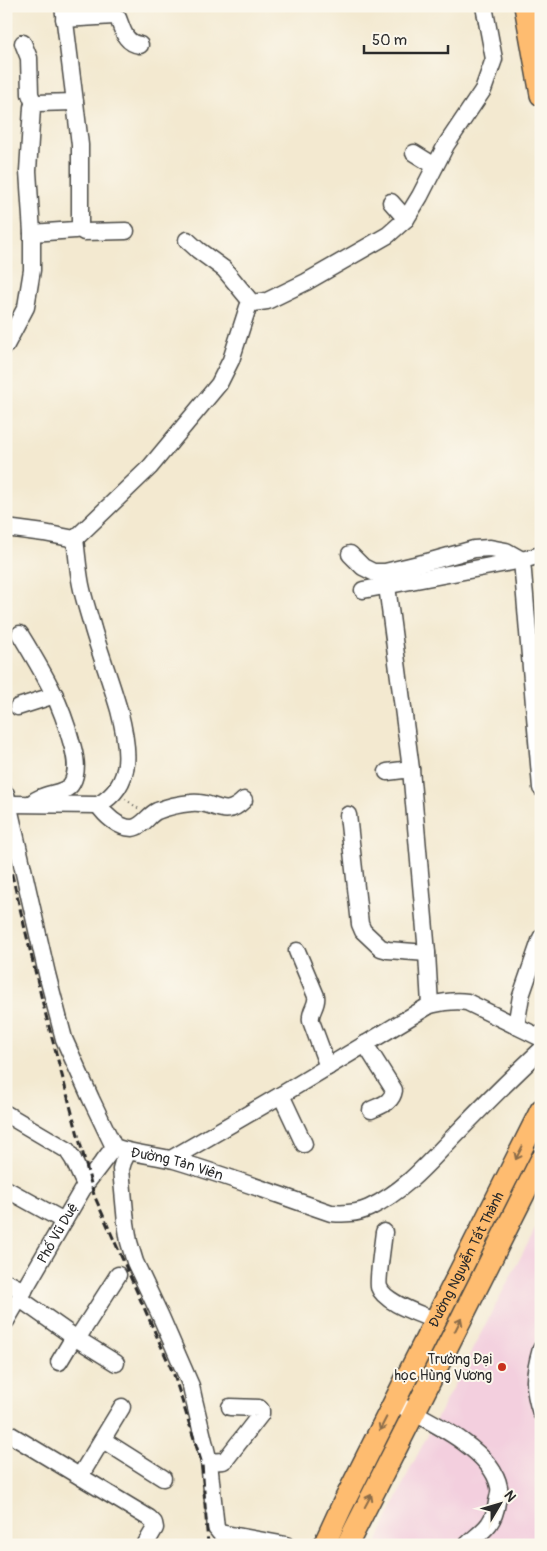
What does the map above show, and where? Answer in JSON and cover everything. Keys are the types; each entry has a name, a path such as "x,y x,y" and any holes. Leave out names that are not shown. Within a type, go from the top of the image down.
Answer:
{"main road":[{"path":"525,6 541,95"},
{"name":"Đường Nguyễn Tất Thành","path":"324,1545 541,1110"},
{"name":"Đường Nguyễn Tất Thành","path":"346,1545 541,1160"}],"street":[{"path":"75,539 150,467 219,384 231,360 248,307 252,303 267,301 306,282 388,234 406,219 446,145 483,90 494,59 484,6"},
{"path":"79,228 80,144 64,13 114,16 118,18 126,38 134,44 140,45"},
{"path":"6,345 26,307 32,270 28,171 32,107 34,104 30,94 29,58 23,43"},
{"path":"34,104 37,102 75,102"},
{"path":"414,153 435,166"},
{"path":"390,202 406,219"},
{"path":"79,228 84,232 126,231"},
{"path":"32,233 75,230 79,228"},
{"path":"187,240 224,269 252,303"},
{"path":"6,528 75,539"},
{"path":"8,799 31,804 98,805 108,799 114,792 125,771 127,752 125,733 81,584 75,539"},
{"path":"350,554 363,567 373,572 384,572 474,549 490,548 506,551 522,560"},
{"path":"363,590 541,555"},
{"path":"522,560 540,780"},
{"path":"387,586 411,769 430,1005"},
{"path":"20,634 55,695 76,756 73,782 67,789 42,796 31,804"},
{"path":"18,707 55,695"},
{"path":"386,772 411,769"},
{"name":"Đường Tản Viên","path":"8,799 47,974 64,1039 91,1100 121,1149 221,1174 331,1213 350,1214 367,1209 408,1183 541,1050"},
{"path":"98,805 103,813 119,825 133,828 144,823 155,811 200,802 230,810 236,808 244,800"},
{"path":"348,815 360,924 363,930 381,948 427,953"},
{"path":"516,1026 521,996 541,938"},
{"path":"297,951 316,996 317,1002 310,1015 311,1021 328,1066"},
{"path":"171,1160 430,1005 448,1001 467,1002 541,1038"},
{"path":"365,1044 394,1090 394,1096 390,1101 371,1110"},
{"path":"281,1095 304,1144"},
{"path":"6,1114 67,1150 85,1185"},
{"path":"121,1149 123,1162 121,1169 129,1242 135,1262 190,1386 209,1462 216,1528 220,1533 286,1545"},
{"name":"Phố Vũ Duệ","path":"6,1321 85,1185 121,1149"},
{"path":"6,1189 64,1221"},
{"path":"384,1232 379,1286 384,1295 396,1304 436,1321"},
{"path":"59,1362 118,1275"},
{"path":"6,1282 76,1338 116,1363"},
{"path":"541,1348 534,1384 541,1412"},
{"path":"394,1402 433,1423 474,1450 492,1469 499,1488 495,1512 490,1522 467,1545"},
{"path":"80,1476 122,1407"},
{"path":"209,1462 226,1459 261,1414 259,1408 230,1407"},
{"path":"6,1432 149,1518 154,1523 155,1528 145,1545"},
{"path":"103,1440 163,1478"}],"path":[{"path":"114,792 141,809"}],"shaded area":[{"name":"Trường Đại học Hùng Vương","path":"541,1218 541,1545 376,1545 410,1469"}],"railway":[{"path":"6,850 44,1008 94,1195 174,1375 202,1464 208,1545"}],"place":[{"name":"Trường Đại học Hùng Vương","path":"502,1367"}]}
